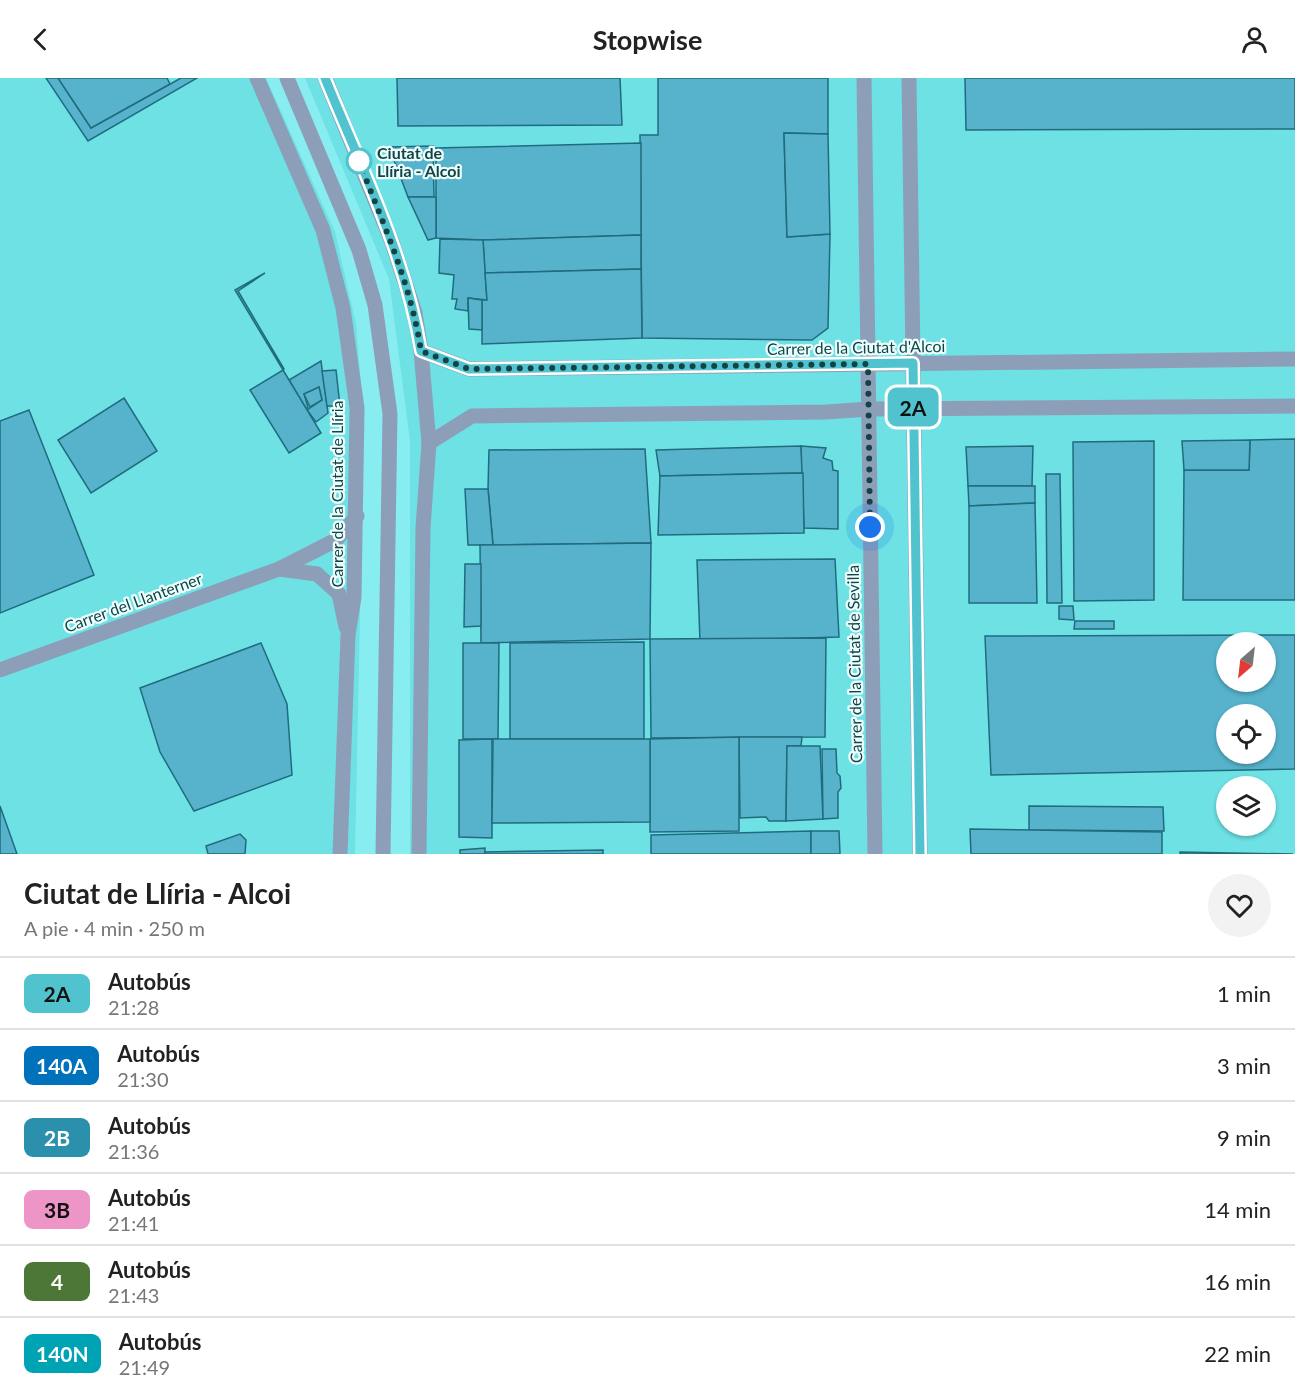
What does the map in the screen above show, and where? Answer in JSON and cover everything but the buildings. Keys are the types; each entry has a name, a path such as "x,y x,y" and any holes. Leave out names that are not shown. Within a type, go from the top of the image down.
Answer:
{"street":[{"name":"Carrer de la Ciutat de Llíria","path":"256,78 323,230 343,308 357,408 354,597 348,635 340,854"},
{"path":"288,78 359,250 375,305 385,361 390,426 383,854"},
{"path":"325,78 392,242 415,313 421,351 429,443 423,528 419,854"},
{"name":"Carrer de la Ciutat de Sevilla","path":"864,78 875,854"},
{"path":"909,78 920,854"},
{"name":"Carrer de la Ciutat d'Alcoi","path":"421,351 469,369 1295,359"},
{"path":"429,443 472,416 826,412 870,409 1295,406"},
{"name":"Carrer del Llanterner","path":"0,670 279,569 336,540 357,516"},
{"name":"Carrer del Llanterner","path":"279,569 317,574 339,594 348,635"}],"shaded area":[{"path":"0,78 266,78 335,232 356,324 364,422 355,854 0,854"},
{"path":"305,78 1295,78 1295,854 410,854 410,441 389,279"}],"bus line":[{"name":"2A","path":"325,78 392,242 415,313 421,351 469,369 913,363 920,854"}],"place":[{"name":"Ciutat de Llíria - Alcoi","path":"359,161"}],"route":[{"path":"359,161 392,242 415,313 421,351 469,369 868,364 870,527"}]}
